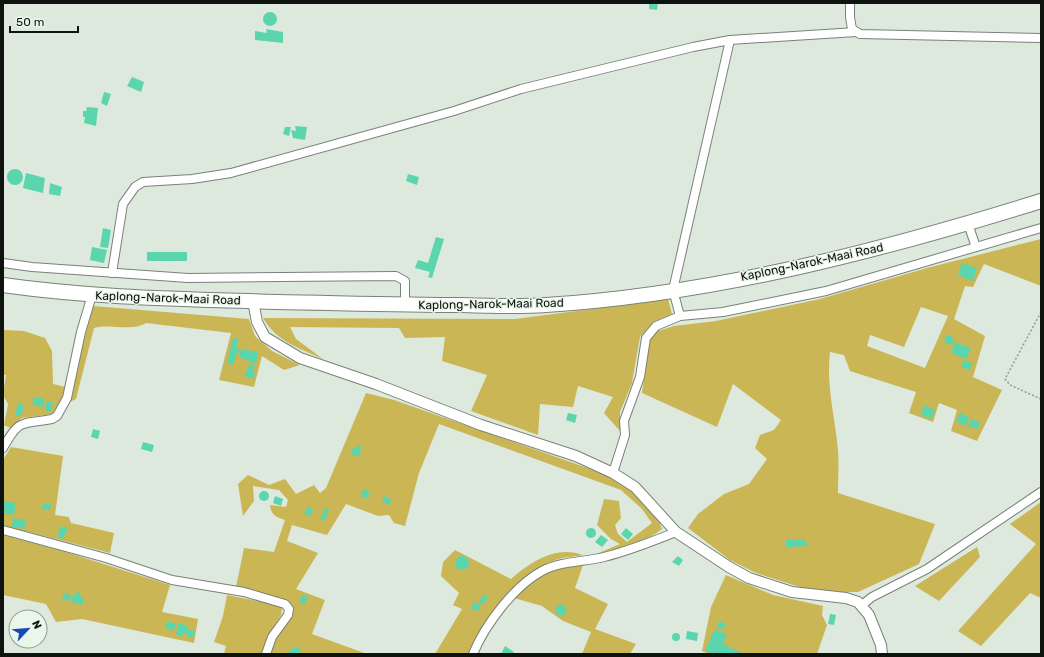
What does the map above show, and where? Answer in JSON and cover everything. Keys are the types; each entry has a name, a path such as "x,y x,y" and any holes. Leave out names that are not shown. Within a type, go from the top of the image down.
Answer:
{"highway":[{"name":"Kaplong-Narok-Maai Road","path":"3,285 92,295 253,301 405,305 545,305 673,290 843,257 906,242 1041,201"}],"street":[{"path":"850,3 852,29 856,32"},
{"path":"112,272 123,204 135,187 143,182 192,180 231,173 432,117 521,89 693,47 730,40 856,32 872,35 1041,38"},
{"path":"680,316 673,290 730,40"},
{"path":"968,224 976,247"},
{"path":"613,473 625,435 624,421 640,377 646,338 656,326 680,316 739,309 826,291 1041,228"},
{"path":"3,263 188,278 396,276 405,281 405,305"},
{"path":"3,448 12,433 20,426 26,422 52,419 62,407 67,398 81,332 92,295"},
{"path":"253,301 257,322 265,337 300,358 376,384 481,425 576,456 613,473 635,487 676,532 729,567 749,578 792,592 846,598 862,605 869,614 881,645 882,654"},
{"path":"862,605 872,597 927,569 1041,492"},
{"path":"3,530 106,558 172,580 244,592 285,604 289,609 288,615 272,637 266,654"},
{"path":"473,654 492,621 512,595 526,582 543,571 578,561 617,554 676,532"}],"path":[{"path":"1041,312 1006,380 1010,385 1041,399"}],"shaded area":[{"path":"1041,239 1041,286 984,264 973,287 965,286 954,319 985,336 973,377 1002,390 977,441 951,431 957,410 939,403 933,422 909,413 916,392 850,371 844,355 830,352 829,377 838,450 838,493 935,524 919,564 858,592 830,592 806,589 756,573 730,560 688,528 698,514 724,494 749,484 767,459 755,448 760,435 774,430 781,420 733,384 717,427 642,393 649,340 658,331 674,326 716,321 820,299 927,268","holes":["921,307 948,316 925,368 867,346 870,335 904,347"]},
{"path":"668,299 672,314 653,322 640,337 632,383 620,412 620,431 604,413 613,397 578,386 573,407 540,404 538,435 471,411 487,375 442,361 445,337 405,338 399,328 290,327 296,339 323,359 297,348 282,339 263,318 515,319"},
{"path":"93,306 249,319 255,336 272,351 300,365 284,370 262,356 254,387 219,380 231,333 146,323 134,327 107,326 94,328 76,399 68,403"},
{"path":"4,330 24,331 45,338 52,351 53,384 65,387 60,406 52,414 22,418 10,428 4,425 8,404 3,395 6,375 3,374"},
{"path":"366,393 394,400 613,477 642,499 654,512 662,529 639,543 594,555 620,544 611,539 597,525 604,499 619,501 621,518 615,525 618,534 627,542 652,523 642,509 621,490 439,424 419,473 405,526 394,523 389,515 378,516 346,504 327,535 292,525 287,541 318,553 296,589 325,600 312,634 367,654 270,654 276,638 293,615 292,607 236,587 244,548 274,552 285,520 274,515 270,505 286,507 288,500 279,490 253,486 254,501 243,516 238,484 248,475 269,485 285,479 296,494 314,485 320,493 326,488"},
{"path":"11,447 63,456 55,515 69,517 71,523 114,533 110,553 29,532 3,527 3,460"},
{"path":"1041,502 1041,598 1030,593 981,646 958,631 1036,544 1010,524"},
{"path":"3,535 69,553 170,585 162,612 198,619 194,643 82,619 56,622 46,604 3,595"},
{"path":"977,547 980,557 939,601 915,586"},
{"path":"455,550 511,579 535,561 544,557 563,552 573,552 583,555 556,560 538,568 525,577 493,613 468,654 435,654 462,609 453,605 459,593 441,576 443,562"},
{"path":"583,565 575,588 608,604 595,629 636,644 630,654 582,654 591,632 563,621 542,606 514,598 522,590 545,574"},
{"path":"726,575 773,595 823,606 822,615 827,625 817,654 709,654 702,651 711,607"},
{"path":"227,595 277,605 282,608 281,615 271,631 263,654 224,654 226,646 214,642 223,616"}],"building":[{"path":"649,3 658,3 657,10 649,9"},
{"path":"267,12 273,12 277,16 277,22 273,26 267,26 263,22 263,16"},
{"path":"266,29 283,32 283,43 255,40 255,31 267,33"},
{"path":"132,77 144,82 141,92 127,86"},
{"path":"104,92 111,94 107,106 101,103"},
{"path":"87,107 98,108 96,126 84,123 85,117 83,117 83,111 86,111"},
{"path":"295,126 307,127 305,140 293,138 291,130 296,131"},
{"path":"285,127 291,127 289,136 283,134"},
{"path":"12,169 18,169 23,174 21,183 18,185 12,185 7,180 7,174"},
{"path":"26,173 45,178 43,193 23,188"},
{"path":"408,174 419,177 417,185 406,181"},
{"path":"50,183 62,187 60,196 49,194"},
{"path":"103,228 111,230 108,248 100,247"},
{"path":"436,237 444,239 432,278 428,277 430,272 415,268 418,260 428,263"},
{"path":"92,247 107,250 104,263 90,260"},
{"path":"147,252 187,252 187,261 147,261"},
{"path":"962,263 977,268 973,281 958,275"},
{"path":"949,335 954,340 949,345 944,340"},
{"path":"233,338 239,339 236,348 240,349 239,353 237,352 233,365 227,363"},
{"path":"955,342 971,348 966,359 951,353"},
{"path":"241,349 258,352 256,364 239,357"},
{"path":"964,360 972,363 970,370 961,367"},
{"path":"250,364 255,365 253,373 255,374 254,379 244,376"},
{"path":"34,397 45,399 43,407 32,404"},
{"path":"47,401 53,402 51,412 45,410"},
{"path":"18,403 24,405 21,416 15,415"},
{"path":"924,405 935,410 931,419 921,415"},
{"path":"568,413 577,415 575,423 566,420"},
{"path":"960,413 969,417 966,426 956,422"},
{"path":"971,419 980,422 978,429 968,426"},
{"path":"93,429 100,431 98,439 91,437"},
{"path":"143,442 154,445 152,452 141,449"},
{"path":"357,445 362,447 358,457 350,453 353,448 356,449"},
{"path":"363,490 367,490 369,494 367,498 363,498 361,496 361,492"},
{"path":"262,491 266,491 269,496 266,501 262,501 259,498 259,494"},
{"path":"275,496 283,499 281,506 273,503"},
{"path":"384,496 392,500 389,505 382,501"},
{"path":"3,501 16,503 14,515 3,513"},
{"path":"43,503 51,504 50,510 42,509"},
{"path":"307,507 313,509 311,516 304,514"},
{"path":"325,508 329,510 324,521 320,519"},
{"path":"13,518 26,520 24,529 12,527"},
{"path":"61,526 68,528 63,539 57,536"},
{"path":"589,528 593,528 595,529 595,537 589,538 586,535 586,531"},
{"path":"626,528 633,534 628,540 621,534"},
{"path":"601,535 608,540 602,547 595,542"},
{"path":"806,539 807,546 786,547 786,540"},
{"path":"462,556 467,558 469,563 467,568 462,570 457,568 455,563 457,558"},
{"path":"678,556 683,560 679,566 672,562"},
{"path":"77,592 81,593 80,597 84,598 82,605 71,602 73,594 76,595"},
{"path":"64,593 71,595 69,601 62,599"},
{"path":"303,594 308,597 304,605 299,602"},
{"path":"484,594 488,597 484,604 479,602"},
{"path":"474,602 481,604 478,611 471,609"},
{"path":"561,604 565,606 567,610 565,614 561,616 557,614 555,610 557,606"},
{"path":"830,614 836,615 834,625 828,624"},
{"path":"167,621 176,624 174,630 165,628"},
{"path":"719,621 726,624 723,630 717,627"},
{"path":"178,623 188,626 186,634 183,633 182,637 176,635"},
{"path":"188,629 195,631 193,638 186,636"},
{"path":"715,629 727,635 723,644 744,654 713,654 705,650"},
{"path":"687,631 698,633 697,641 686,639"},
{"path":"676,633 679,634 679,640 676,641 673,640 672,637 673,634"},
{"path":"295,646 301,649 299,654 288,654 290,649 294,650"},
{"path":"505,646 514,652 513,654 501,654"}]}
